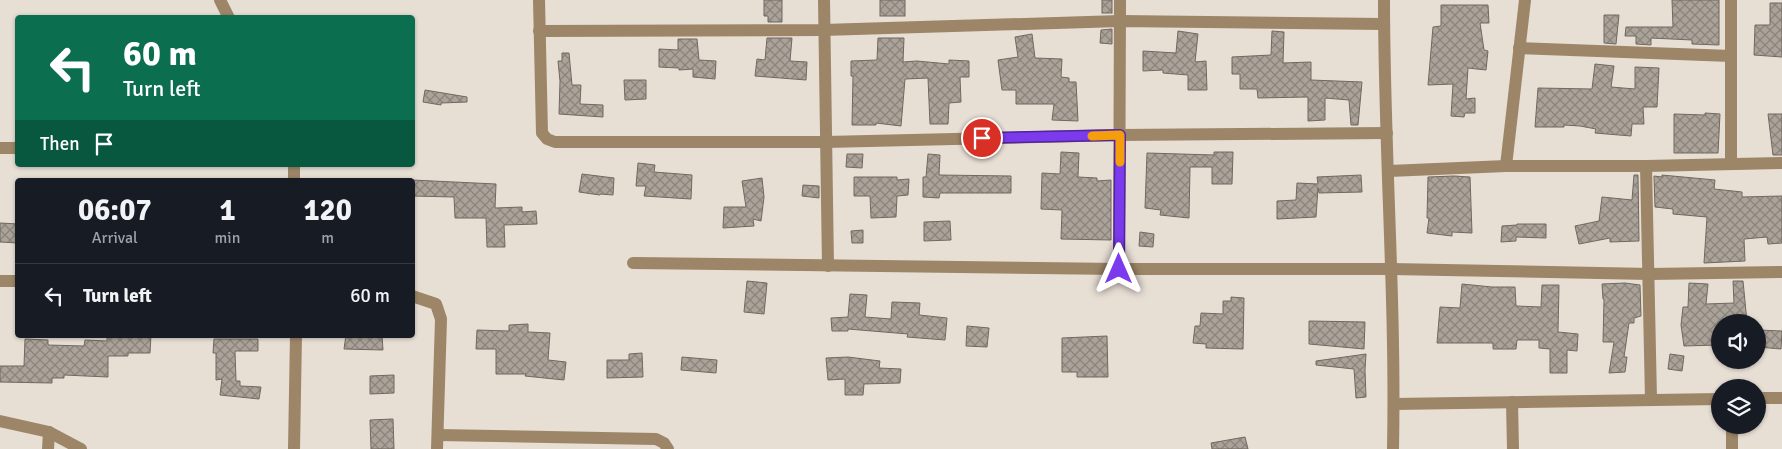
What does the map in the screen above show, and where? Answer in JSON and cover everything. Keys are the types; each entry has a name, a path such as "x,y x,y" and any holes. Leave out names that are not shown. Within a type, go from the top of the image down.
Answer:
{"street":[{"path":"220,0 228,15"},
{"path":"539,0 542,133 547,139 555,142 826,142 1120,135 1387,133"},
{"path":"824,0 828,266"},
{"path":"1119,269 1120,0"},
{"path":"1384,0 1394,404 1393,449"},
{"path":"1506,166 1525,0"},
{"path":"1731,0 1731,164"},
{"path":"539,31 823,30 1120,21 1384,24"},
{"path":"1519,48 1731,56"},
{"path":"0,148 15,148"},
{"path":"1389,171 1506,166 1646,166 1782,163"},
{"path":"1646,166 1650,274 1651,399"},
{"path":"633,263 1119,269 1391,269 1650,274 1782,272"},
{"path":"0,281 15,281"},
{"path":"415,297 436,304 441,319 437,449"},
{"path":"294,449 296,338"},
{"path":"1766,398 1782,398"},
{"path":"1394,404 1711,399"},
{"path":"1512,402 1513,449"},
{"path":"0,421 49,432 81,449"},
{"path":"48,449 49,432"},
{"path":"1732,434 1732,449"},
{"path":"438,435 549,443 656,439 664,443 668,449"}],"building":[{"path":"764,0 782,0 782,22 768,22 768,16 764,16"},
{"path":"880,0 905,0 905,16 880,16"},
{"path":"1102,0 1112,0 1112,13 1102,13"},
{"path":"1672,0 1719,0 1719,45 1692,44 1692,40 1651,38 1651,45 1636,44 1636,36 1625,36 1626,27 1673,27"},
{"path":"1770,3 1782,3 1782,57 1754,55 1755,25 1770,25"},
{"path":"1441,5 1488,5 1489,23 1480,23 1484,50 1488,51 1486,70 1468,68 1466,99 1475,98 1475,113 1465,113 1464,117 1451,116 1453,84 1428,85 1433,27 1441,26"},
{"path":"1604,15 1619,15 1616,44 1604,43"},
{"path":"1112,29 1112,44 1100,43 1101,30"},
{"path":"1178,31 1198,34 1195,62 1206,61 1207,90 1188,90 1188,75 1163,73 1163,70 1143,71 1143,51 1176,53"},
{"path":"1272,31 1284,32 1283,63 1311,62 1311,80 1362,82 1358,125 1351,125 1349,100 1325,98 1325,120 1308,121 1308,97 1258,98 1257,89 1240,89 1240,74 1232,74 1232,57 1271,55"},
{"path":"1032,34 1035,58 1062,59 1061,77 1069,78 1069,82 1076,82 1078,121 1052,120 1054,104 1016,104 1016,90 1002,90 998,60 1018,57 1015,37"},
{"path":"767,38 792,38 790,61 807,62 806,80 755,76 757,59 765,60"},
{"path":"878,38 904,38 903,62 917,61 949,64 949,60 969,61 969,77 960,77 961,102 949,103 948,124 930,124 928,78 905,79 901,126 876,123 876,125 852,125 853,76 851,76 851,61 877,60"},
{"path":"678,39 697,39 699,60 716,61 715,79 693,77 693,69 679,70 679,68 659,67 659,49 678,50"},
{"path":"562,53 569,53 572,85 581,85 580,104 603,105 603,117 559,114 560,81 558,61 562,61"},
{"path":"1595,64 1614,66 1611,87 1635,89 1635,67 1659,68 1657,107 1643,107 1644,124 1632,124 1631,136 1595,133 1596,129 1580,126 1535,127 1538,88 1592,89"},
{"path":"624,80 646,80 646,99 625,100"},
{"path":"425,90 467,97 467,102 441,103 441,105 423,102"},
{"path":"1705,113 1720,114 1718,153 1674,153 1674,114 1705,115"},
{"path":"1768,114 1782,114 1782,155 1773,155"},
{"path":"1061,152 1079,153 1078,177 1097,178 1097,181 1111,180 1111,240 1061,239 1062,210 1041,209 1042,173 1060,174"},
{"path":"1214,152 1233,152 1232,184 1212,184 1212,167 1190,167 1189,218 1160,215 1161,210 1145,208 1147,153 1214,155"},
{"path":"847,154 863,154 862,168 846,167"},
{"path":"928,154 940,155 939,175 1011,176 1011,193 940,193 939,198 923,197 923,177 926,177"},
{"path":"638,163 655,165 654,172 692,175 691,199 644,196 646,186 636,186"},
{"path":"582,174 614,178 613,195 579,192"},
{"path":"1361,175 1362,192 1319,193 1318,188 1316,217 1277,219 1277,201 1296,200 1297,183 1318,184 1317,177"},
{"path":"1634,175 1638,175 1639,241 1610,242 1610,238 1579,244 1575,226 1599,221 1602,197 1632,200"},
{"path":"1662,175 1715,180 1714,189 1742,192 1742,197 1782,196 1782,243 1768,244 1767,237 1744,239 1745,261 1704,263 1707,217 1673,214 1673,209 1655,207 1654,176 1662,177"},
{"path":"854,177 897,177 897,180 909,179 908,195 897,196 896,217 871,218 870,196 854,196"},
{"path":"1428,177 1470,177 1472,233 1452,232 1452,236 1427,233 1429,218 1427,218"},
{"path":"762,178 764,197 761,221 753,219 754,226 723,228 724,207 746,207 742,181"},
{"path":"415,180 496,184 495,208 522,207 522,212 536,211 537,224 504,225 505,247 487,247 486,218 455,218 454,197 415,196"},
{"path":"803,185 819,186 819,198 802,196"},
{"path":"950,221 951,240 924,241 924,222"},
{"path":"0,223 15,224 15,243 0,242"},
{"path":"1546,224 1546,238 1516,237 1516,241 1501,242 1502,226"},
{"path":"863,230 863,243 852,243 851,231"},
{"path":"1140,232 1154,234 1153,247 1139,246"},
{"path":"747,281 767,283 764,314 744,312"},
{"path":"1733,281 1743,281 1746,314 1711,314 1711,345 1684,346 1681,325 1683,307 1688,307 1689,283 1708,284 1706,304 1734,303"},
{"path":"1625,283 1640,285 1641,316 1634,318 1634,323 1629,323 1624,357 1627,357 1625,372 1609,373 1614,342 1603,342 1604,299 1602,284"},
{"path":"1462,284 1515,287 1516,306 1541,307 1542,285 1559,285 1558,332 1578,334 1577,351 1567,350 1567,373 1550,373 1550,349 1539,348 1539,340 1517,340 1516,349 1493,349 1493,343 1437,343 1440,307 1460,308"},
{"path":"850,294 867,295 865,317 891,319 892,302 920,303 919,315 947,318 945,340 907,337 908,334 848,329 848,331 832,331 831,318 848,317"},
{"path":"1231,297 1244,298 1243,349 1206,348 1206,344 1193,343 1195,326 1200,326 1201,313 1223,314 1223,301 1231,301"},
{"path":"1309,321 1365,322 1364,349 1309,344"},
{"path":"528,324 528,332 550,333 548,360 566,362 564,380 525,376 526,374 496,374 496,349 476,349 477,330 509,331 509,325"},
{"path":"967,326 989,328 987,347 966,346"},
{"path":"1766,330 1782,331 1781,349 1766,348"},
{"path":"1107,336 1108,377 1077,377 1077,372 1062,372 1062,338"},
{"path":"107,338 151,338 150,353 128,353 128,356 108,356 108,377 64,375 64,378 52,378 52,383 0,382 0,366 24,366 25,339 48,340 48,345 84,346 85,340 107,341"},
{"path":"346,338 382,338 383,350 344,349"},
{"path":"214,339 258,339 258,351 235,351 236,381 240,381 240,386 261,387 259,399 220,395 222,379 216,380 216,353 213,353"},
{"path":"642,353 643,377 607,378 607,360 629,360 629,354"},
{"path":"1366,354 1366,397 1356,398 1354,369 1316,365 1316,361"},
{"path":"1670,354 1684,356 1682,371 1668,369"},
{"path":"682,357 717,360 716,373 681,370"},
{"path":"848,357 880,361 879,368 901,369 900,383 864,384 863,395 845,395 845,379 828,380 826,358"},
{"path":"394,375 394,393 370,394 370,376"},
{"path":"393,419 394,449 371,449 370,420"},
{"path":"1245,437 1248,449 1212,449 1211,443"}],"slow traffic":[{"path":"1092,136 1120,135 1120,162"}],"route":[{"path":"982,138 1120,135 1119,269"}]}
